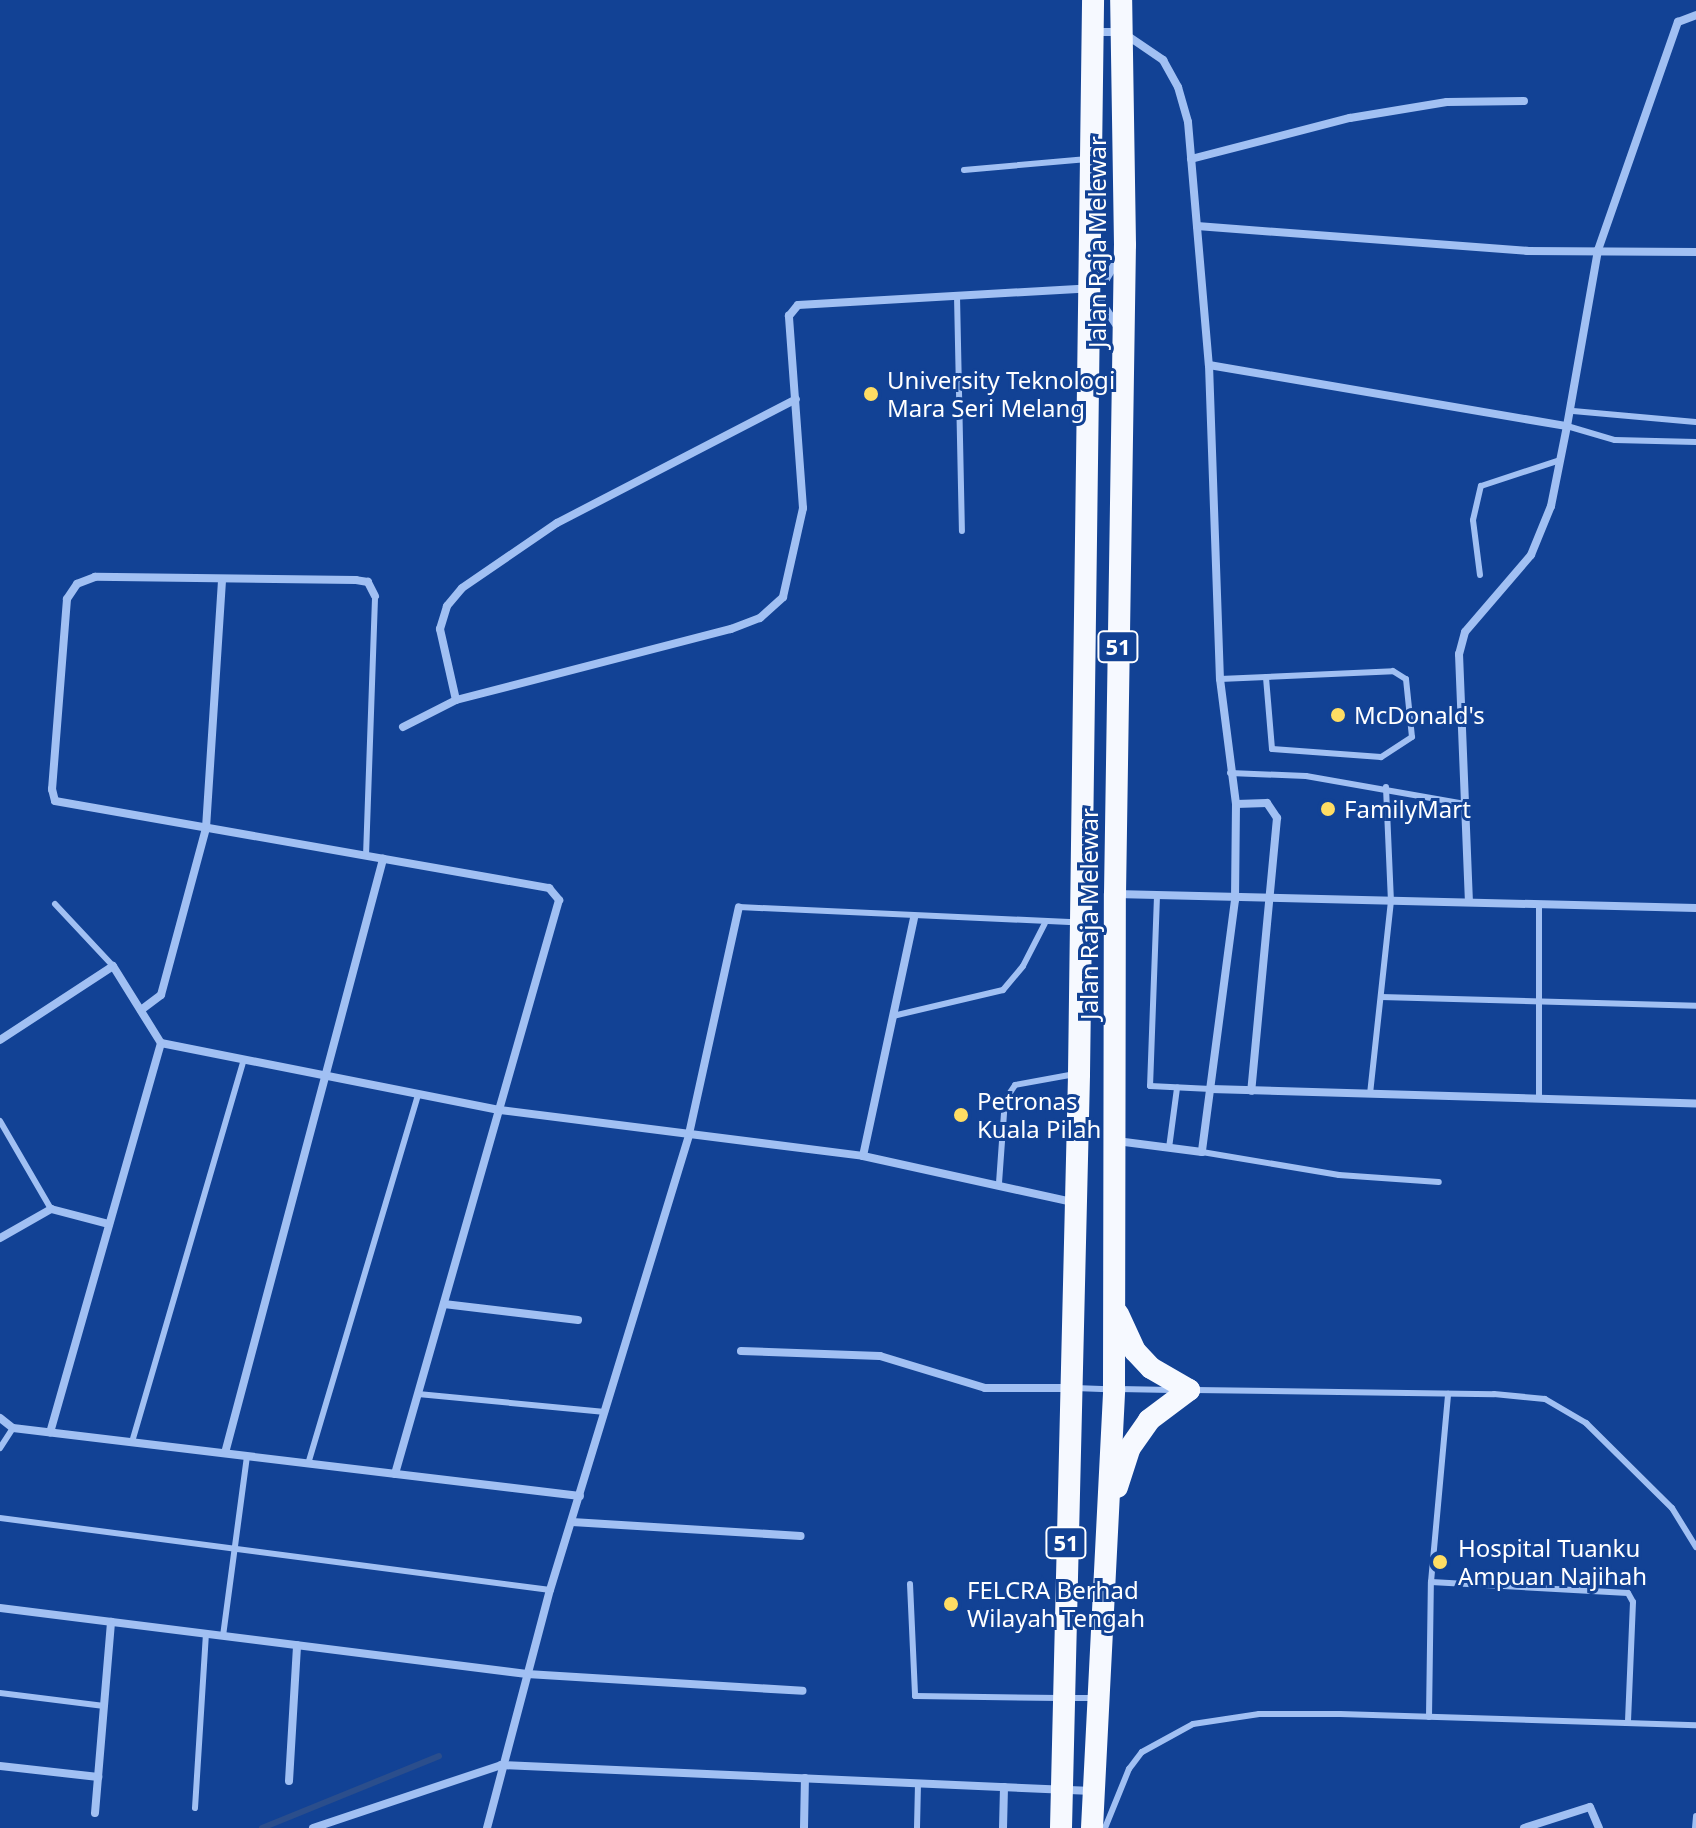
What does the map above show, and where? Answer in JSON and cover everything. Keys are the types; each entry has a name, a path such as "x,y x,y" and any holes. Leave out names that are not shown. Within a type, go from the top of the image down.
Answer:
{"highway":[{"name":"Jalan Raja Melewar","path":"1061,1828 1068,1388 1079,1074 1093,0"},
{"name":"Jalan Raja Melewar","path":"1092,1828 1114,1389 1115,894 1125,245 1121,0"},
{"path":"1090,383 1097,367 1104,365 1124,382"},
{"path":"1106,1523 1129,1449 1149,1420 1189,1390 1151,1368 1135,1351 1114,1294"}],"street":[{"path":"1469,902 1462,643 1465,632 1531,555 1551,506 1567,426 1573,411 1598,250 1678,22 1696,15"},
{"path":"1092,32 1122,32 1163,60 1178,87 1191,159 1209,365 1220,679 1236,804 1235,900 1202,1152 1114,1141"},
{"path":"1191,159 1350,118 1447,102 1524,101"},
{"path":"1197,226 1527,251 1696,252"},
{"path":"403,727 456,700 760,618 783,597 800,539 803,508 789,316 798,305 1091,288 1106,279 1125,245"},
{"path":"1091,288 1105,302 1123,337"},
{"path":"1209,365 1567,426"},
{"path":"456,700 440,629 447,606 462,588 557,523 796,399"},
{"path":"375,596 368,582 356,580 222,582 95,577 77,584 67,599 52,789 55,801 549,888 559,900 395,1474"},
{"path":"141,1010 161,995 206,828 222,582"},
{"path":"1236,804 1267,803 1275,809 1272,901 1251,1091"},
{"path":"225,1453 328,1076 383,859"},
{"path":"1115,894 1272,901 1696,908"},
{"path":"487,1828 501,1765 550,1590 689,1134 739,907"},
{"path":"863,1156 914,918"},
{"path":"0,1040 113,966 161,1043 500,1110 863,1156 999,1183 1073,1202"},
{"path":"50,1432 161,1043"},
{"path":"1211,1089 1696,1103"},
{"path":"0,1238 51,1209 109,1224"},
{"path":"444,1304 578,1320"},
{"path":"741,1351 880,1356 985,1388 1068,1388"},
{"path":"0,1418 13,1428 580,1496"},
{"path":"572,1522 801,1536"},
{"path":"0,1608 527,1674 802,1691"},
{"path":"95,1813 111,1622"},
{"path":"289,1781 297,1645"},
{"path":"313,1828 501,1765 1093,1791"},
{"path":"0,1766 98,1777"},
{"path":"804,1828 805,1778"},
{"path":"1003,1828 1004,1787"},
{"path":"1524,1828 1590,1807 1599,1828"}],"lane":[{"path":"964,170 1092,159"},
{"path":"957,296 962,531"},
{"path":"1573,411 1696,422"},
{"path":"1567,426 1615,440 1696,442"},
{"path":"1480,575 1473,520 1481,486 1560,460"},
{"path":"366,856 375,596"},
{"path":"1220,679 1393,671 1406,679 1412,737 1381,757 1272,749 1266,677"},
{"path":"1230,773 1386,787 1464,804"},
{"path":"1370,1095 1391,902 1386,787"},
{"path":"1157,896 1150,1086 1211,1089"},
{"path":"55,904 113,966"},
{"path":"1539,906 1539,1099"},
{"path":"739,907 914,918 1079,922"},
{"path":"893,1016 1003,990 1023,966 1045,923"},
{"path":"1381,997 1696,1006"},
{"path":"132,1442 244,1060"},
{"path":"999,1183 1005,1100 1015,1085 1079,1074"},
{"path":"1169,1148 1177,1088"},
{"path":"308,1464 418,1094"},
{"path":"0,1121 51,1209"},
{"path":"0,1140 8,1135"},
{"path":"1202,1152 1339,1175 1439,1182"},
{"path":"1068,1388 1506,1395 1566,1408 1672,1508 1696,1547"},
{"path":"418,1394 605,1412"},
{"path":"1429,1717 1431,1582 1448,1394"},
{"path":"0,1448 13,1428"},
{"path":"223,1636 247,1456"},
{"path":"0,1518 550,1590"},
{"path":"1431,1582 1628,1593 1633,1602 1628,1723"},
{"path":"910,1584 915,1696 1098,1698"},
{"path":"195,1808 206,1634"},
{"path":"0,1693 104,1706"},
{"path":"1105,1828 1129,1769 1142,1752 1193,1724 1259,1714 1696,1725"},
{"path":"917,1828 918,1783"},
{"path":"1695,1828 1696,1816"}],"waterway":[{"path":"262,1828 439,1756"}],"place":[{"name":"University Teknologi Mara Seri Melang","path":"871,394"},
{"name":"McDonald's","path":"1338,715"},
{"name":"FamilyMart","path":"1328,809"},
{"name":"Petronas Kuala Pilah","path":"961,1115"},
{"name":"Hospital Tuanku Ampuan Najihah","path":"1440,1562"},
{"name":"FELCRA Berhad Wilayah Tengah","path":"951,1604"}]}
